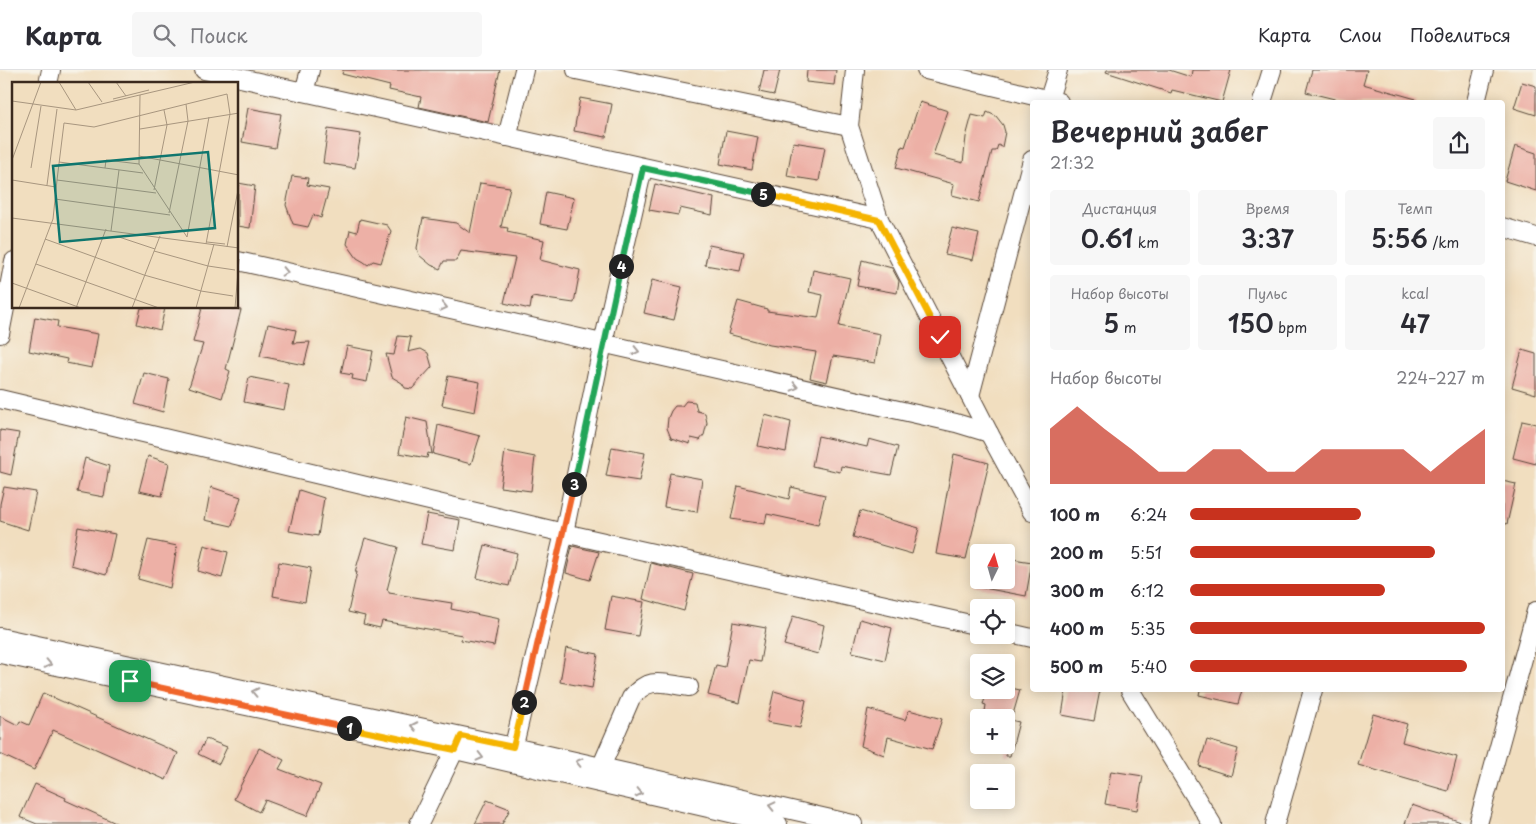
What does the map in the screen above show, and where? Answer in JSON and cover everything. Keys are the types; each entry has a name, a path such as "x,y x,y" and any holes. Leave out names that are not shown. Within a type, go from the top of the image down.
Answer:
{"street":[{"path":"204,70 879,220"},
{"path":"304,92 310,70"},
{"path":"507,137 524,70"},
{"path":"576,70 849,126"},
{"path":"855,70 849,126 879,220 1030,508"},
{"path":"926,70 1048,100"},
{"path":"1052,100 1058,70"},
{"path":"1263,100 1272,70"},
{"path":"1476,100 1484,70"},
{"path":"512,756 564,532 603,343 643,168"},
{"path":"970,396 1030,168"},
{"path":"1505,228 1536,238"},
{"path":"239,261 989,432"},
{"path":"0,334 4,282 12,265"},
{"path":"0,400 564,532 970,624"},
{"path":"1478,824 1536,611"},
{"path":"1015,634 1030,638"},
{"path":"0,637 458,743 778,824"},
{"path":"0,654 458,743"},
{"path":"601,767 631,698 638,689 646,684 655,682 690,687"},
{"path":"1131,692 1212,824"},
{"path":"1275,824 1312,692"},
{"path":"420,824 458,743"},
{"path":"512,756 601,767 853,824"}],"building":[{"path":"343,70 500,70 488,122 419,107 421,97 389,90 390,86 342,74"},
{"path":"764,70 780,70 774,95 759,92"},
{"path":"807,70 836,70 834,85 806,82"},
{"path":"1107,70 1169,70 1191,77 1192,70 1231,70 1223,100 1214,100 1172,90 1171,93 1106,72"},
{"path":"1312,70 1367,70 1363,84 1416,99 1339,100 1306,92"},
{"path":"1522,82 1536,86 1536,115 1514,108"},
{"path":"580,98 612,104 606,137 574,131"},
{"path":"920,102 948,111 933,155 963,163 966,137 972,115 985,118 987,112 996,116 1003,125 1005,132 1002,147 998,145 996,151 992,151 979,202 952,195 954,184 896,168 902,146 905,147"},
{"path":"248,108 281,114 275,148 242,142"},
{"path":"328,129 361,134 355,168 323,163"},
{"path":"726,131 758,137 752,170 720,164"},
{"path":"793,142 825,147 819,181 787,176"},
{"path":"1515,146 1536,153 1536,191 1505,181"},
{"path":"292,176 308,178 307,185 329,189 321,218 313,215 308,227 293,224 286,205"},
{"path":"239,183 255,186 250,228 239,226"},
{"path":"480,183 510,187 501,227 508,228 507,232 544,240 540,260 580,270 574,303 532,297 530,309 504,303 515,258 461,251 456,261 444,261 440,269 431,265 419,255 417,248 423,218 456,223 470,233"},
{"path":"655,184 714,198 712,215 680,208 678,215 649,210"},
{"path":"546,192 574,198 567,229 540,224"},
{"path":"360,219 387,225 391,231 381,263 373,261 368,265 357,258 347,244 350,230 357,232"},
{"path":"952,228 979,234 973,260 945,254"},
{"path":"709,245 744,252 740,271 705,265"},
{"path":"862,260 892,268 899,281 897,293 857,286"},
{"path":"813,270 850,278 839,326 880,334 875,363 833,356 827,382 810,378 816,352 770,345 728,334 738,301 767,309 767,311 818,318 823,295 809,292"},
{"path":"652,280 682,287 674,320 644,313"},
{"path":"141,309 165,309 160,330 137,324"},
{"path":"202,309 241,310 226,369 230,371 222,398 189,387 203,344 193,342"},
{"path":"35,317 58,321 57,327 98,334 92,368 66,363 67,359 29,351"},
{"path":"268,324 296,330 293,343 310,342 304,365 260,356"},
{"path":"398,336 411,337 408,352 421,349 428,353 432,367 412,389 405,388 402,383 392,377 386,354 394,355"},
{"path":"347,346 373,351 367,382 352,379 353,375 341,373"},
{"path":"1522,350 1536,354 1536,394 1512,387"},
{"path":"144,373 169,379 163,412 135,404"},
{"path":"448,376 480,382 475,412 442,405"},
{"path":"249,377 289,385 284,410 244,402"},
{"path":"686,401 695,402 697,411 705,413 707,423 704,435 700,440 691,438 690,444 671,438 667,428 671,411 675,406 682,406"},
{"path":"765,415 791,422 786,452 758,446"},
{"path":"406,417 427,422 432,454 428,453 427,458 399,453"},
{"path":"1522,421 1536,424 1536,464 1513,458"},
{"path":"438,425 480,436 471,464 433,454"},
{"path":"0,430 19,433 11,475 0,472"},
{"path":"818,436 867,447 869,439 898,447 891,475 841,466 840,472 812,466"},
{"path":"612,447 645,453 639,481 606,476"},
{"path":"505,451 535,457 531,491 500,487"},
{"path":"954,454 989,463 966,559 936,554"},
{"path":"148,456 169,463 162,496 139,491"},
{"path":"85,458 109,466 104,497 77,492"},
{"path":"670,473 702,479 697,512 664,507"},
{"path":"1505,482 1516,484 1507,524 1505,524"},
{"path":"738,486 789,499 791,487 825,495 818,525 767,514 765,524 731,519"},
{"path":"4,487 36,492 28,530 0,521 0,504"},
{"path":"211,487 241,497 232,526 205,520"},
{"path":"299,490 324,498 318,536 289,531"},
{"path":"860,511 919,528 912,554 853,537"},
{"path":"427,514 460,520 455,550 421,544"},
{"path":"78,527 115,534 106,575 71,565"},
{"path":"365,538 398,547 387,590 389,593 452,603 451,609 499,619 494,646 461,640 462,635 382,621 380,628 363,624 365,616 348,612 357,572 355,572"},
{"path":"148,540 177,546 170,588 138,579"},
{"path":"204,545 228,552 222,578 198,571"},
{"path":"485,545 517,553 509,586 477,578"},
{"path":"572,546 599,552 590,580 566,573"},
{"path":"1015,559 1030,562 1026,596 989,589 1015,589"},
{"path":"279,562 311,568 305,602 273,596"},
{"path":"651,563 693,574 684,611 643,599"},
{"path":"611,596 644,602 638,636 605,630"},
{"path":"793,616 824,625 818,654 784,645"},
{"path":"860,619 892,628 885,660 852,652"},
{"path":"733,622 766,628 760,662 749,660 740,703 708,695 716,665 725,667"},
{"path":"566,648 598,654 592,688 560,682"},
{"path":"1015,689 1020,690 1015,709 985,709 986,705 983,704 985,699 1015,699"},
{"path":"774,691 806,700 800,728 767,722"},
{"path":"1066,692 1100,692 1094,721 1062,715"},
{"path":"1200,692 1241,692 1238,704 1199,695"},
{"path":"43,693 178,753 166,780 53,730 34,770 0,754 0,716 18,725 20,721 29,725"},
{"path":"868,709 905,720 909,710 942,719 932,749 888,737 884,755 861,746"},
{"path":"1373,714 1407,724 1402,742 1457,757 1448,791 1358,765"},
{"path":"1015,721 1019,722 1015,737"},
{"path":"206,739 227,747 219,764 198,754"},
{"path":"1207,740 1238,749 1231,776 1199,766"},
{"path":"259,748 284,760 279,769 321,785 307,816 265,800 259,812 234,799"},
{"path":"1111,771 1143,776 1137,810 1105,804"},
{"path":"35,784 118,824 37,824 20,817"},
{"path":"487,800 510,809 502,824 475,824"},
{"path":"1412,805 1461,822 1461,824 1405,824"}],"route":[{"path":"130,681 455,750 461,736 513,747 564,532 603,343 643,168 879,220 940,337"}]}
